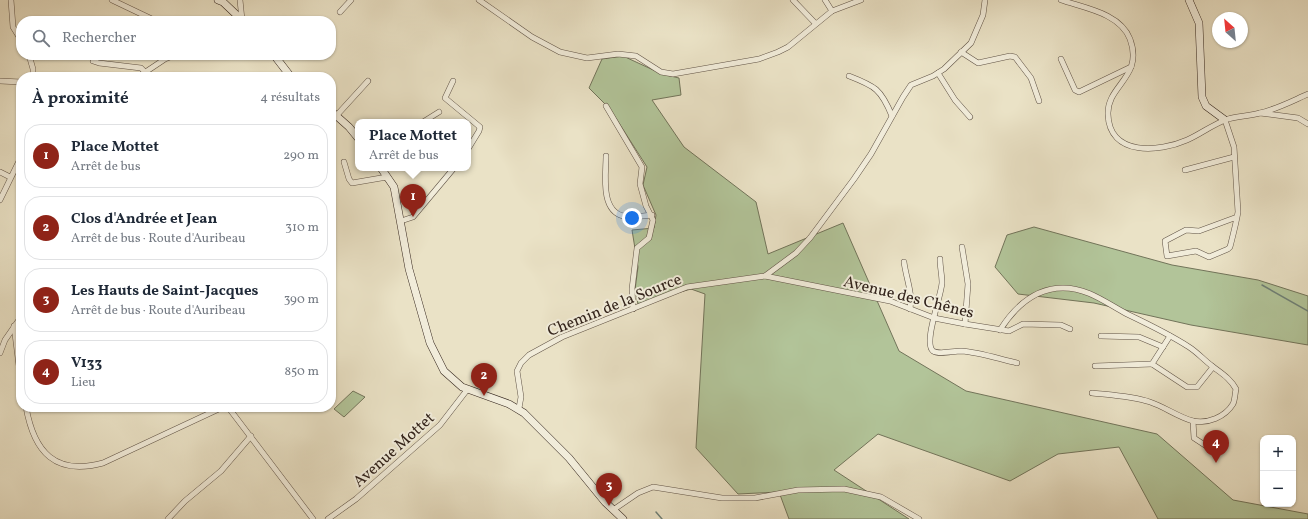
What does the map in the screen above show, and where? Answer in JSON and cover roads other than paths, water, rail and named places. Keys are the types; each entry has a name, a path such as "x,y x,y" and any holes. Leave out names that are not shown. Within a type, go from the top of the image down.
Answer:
{"street":[{"path":"11,0 13,27 16,32"},
{"path":"112,0 146,16"},
{"path":"218,0 223,2 238,16"},
{"path":"240,0 242,16"},
{"path":"340,12 351,0"},
{"path":"479,0 532,37 560,52 588,58 618,54 636,56 661,72 673,74 759,59 788,47 832,11 861,0"},
{"path":"793,0 816,23"},
{"path":"825,0 832,11"},
{"name":"Chemin de la Source","path":"518,408 521,397 517,371 521,363 529,355 565,336 687,287 765,276 796,253 810,238 871,154 911,85 938,73 971,43 984,15 985,0"},
{"path":"1061,0 1105,15 1123,27 1129,38 1133,50 1131,67 1127,76 1114,94 1109,105 1108,114 1110,126 1117,138 1123,143 1137,148 1149,149 1173,145 1188,140 1225,120 1238,116 1259,113 1308,94"},
{"path":"1189,0 1199,23 1202,97 1206,106 1225,120 1234,147 1237,217 1228,249 1209,257 1196,251 1167,256 1166,241 1168,238 1186,230 1199,231 1237,217"},
{"path":"961,52 978,63 1010,56 1015,57 1031,78 1039,101"},
{"path":"1061,59 1075,90 1079,92 1131,67"},
{"path":"30,60 33,72"},
{"path":"93,60 99,63 141,68 144,71 165,60"},
{"path":"278,60 287,72"},
{"path":"938,73 955,100 970,117"},
{"path":"848,76 867,83 883,95 892,116"},
{"path":"0,81 16,82"},
{"path":"336,111 368,81"},
{"path":"453,81 445,98 471,119"},
{"path":"606,106 642,167 640,184 646,206 652,215 653,220 649,238 637,248 632,289 633,309"},
{"path":"428,119 439,112"},
{"path":"1259,113 1298,118 1308,124"},
{"path":"336,115 355,135"},
{"path":"471,119 480,126 471,144"},
{"path":"606,156 608,200 611,208 624,216 652,215"},
{"path":"1186,170 1234,157"},
{"path":"344,162 349,179 352,183 387,177"},
{"path":"0,200 16,166"},
{"path":"383,171 394,187 409,269 430,343 447,375 467,390 518,408 570,458 613,510 623,519"},
{"path":"401,221 413,217 451,171"},
{"path":"0,172 10,177"},
{"path":"962,247 968,284 965,324"},
{"path":"940,259 942,283 930,333 929,345 933,351 963,351 1017,363"},
{"path":"904,262 906,276 911,290 910,309"},
{"name":"Avenue des Chênes","path":"765,276 890,301 934,318 1000,330"},
{"path":"1070,329 1061,325 1024,324 1008,331 1000,330 1009,316 1019,305 1041,293 1064,288 1095,295 1190,347 1231,380 1236,389 1233,403 1218,418 1207,421 1193,421 1150,402 1129,397 1092,393"},
{"path":"0,353 5,340 16,323"},
{"path":"14,326 16,342"},
{"path":"1101,336 1139,337 1163,347"},
{"path":"1152,364 1170,336"},
{"path":"1095,366 1152,364 1187,387 1197,390 1213,367"},
{"name":"Avenue Mottet","path":"328,519 356,499 440,425 467,390"},
{"path":"27,412 33,436 43,451 67,466 86,468 103,463 212,412"},
{"path":"232,412 314,519"},
{"path":"1193,421 1194,438 1217,453"},
{"path":"168,519 185,501 221,471 251,436"},
{"path":"613,510 638,493 653,487 722,498 755,498 803,489 844,488 881,497 919,519"}],"waterway":[{"path":"1262,285 1308,311"},
{"path":"656,512 662,519"}],"place":[{"name":"Place Mottet","path":"413,217"},
{"name":"Clos d'Andrée et Jean","path":"484,396"},
{"name":"V133","path":"1216,463"},
{"name":"Les Hauts de Saint-Jacques","path":"609,506"}]}
